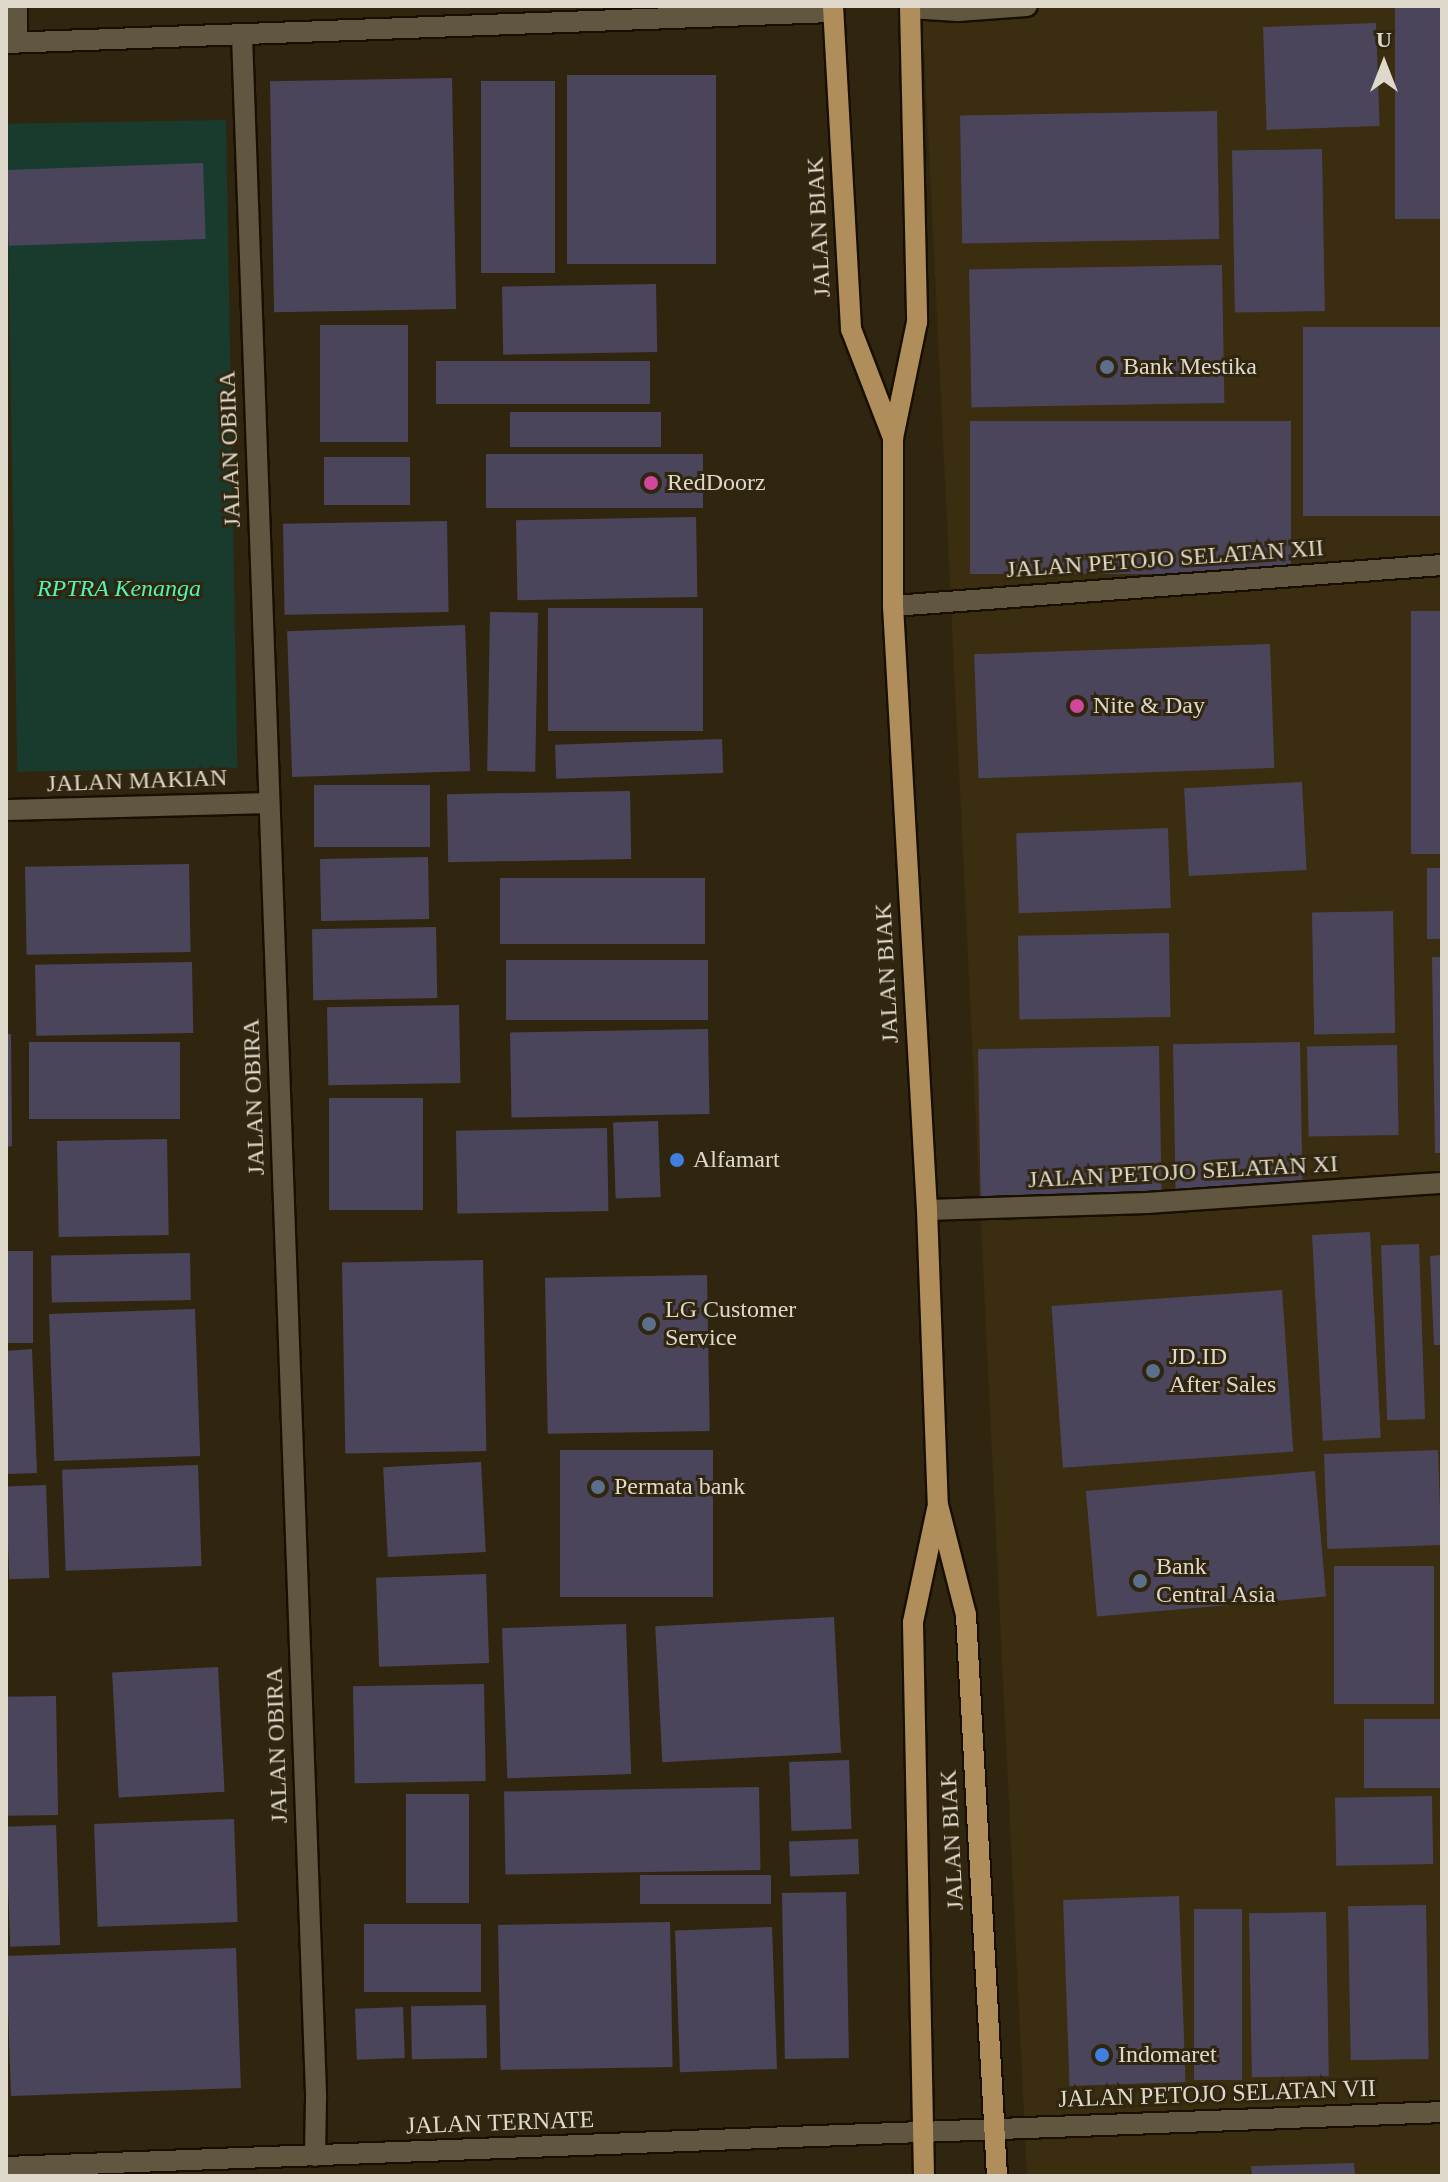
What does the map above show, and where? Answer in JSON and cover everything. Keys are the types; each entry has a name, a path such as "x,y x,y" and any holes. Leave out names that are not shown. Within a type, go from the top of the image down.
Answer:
{"main road":[{"name":"JALAN BIAK","path":"910,7 917,322 893,438 893,606 927,1210 938,1505 966,1615 997,2176"},
{"name":"JALAN BIAK","path":"833,9 851,329 893,438"},
{"name":"JALAN BIAK","path":"924,2176 913,1622 938,1505"}],"street":[{"path":"17,6 12,42 242,36 833,9"},
{"path":"910,7 958,11 1027,6"},
{"name":"JALAN OBIRA","path":"242,36 316,2098 315,2156"},
{"name":"JALAN PETOJO SELATAN XII","path":"893,606 1442,565"},
{"name":"JALAN MAKIAN","path":"6,810 269,803"},
{"name":"JALAN PETOJO SELATAN XI","path":"927,1210 1147,1203 1442,1183"},
{"name":"JALAN PETOJO SELATAN VII","path":"995,2129 1442,2112"},
{"name":"JALAN TERNATE","path":"6,2167 995,2129"}],"shaded area":[{"path":"922,6 1442,6 1442,2176 1027,2176"}],"green space":[{"name":"RPTRA Kenanga","path":"226,120 237,768 17,772 6,124"}],"building":[{"path":"1395,6 1442,6 1442,219 1395,219"},
{"path":"1376,23 1380,126 1267,130 1263,27"},
{"path":"567,75 716,75 716,264 567,264"},
{"path":"452,78 456,309 274,312 270,81"},
{"path":"481,81 555,81 555,273 481,273"},
{"path":"1217,111 1219,239 962,243 960,115"},
{"path":"1322,149 1325,311 1235,313 1232,151"},
{"path":"203,163 206,239 9,246 6,170"},
{"path":"1222,265 1224,403 971,407 969,269"},
{"path":"656,284 657,352 503,355 502,287"},
{"path":"320,325 408,325 408,442 320,442"},
{"path":"1303,327 1442,327 1442,516 1303,516"},
{"path":"436,361 650,361 650,404 436,404"},
{"path":"510,412 661,412 661,447 510,447"},
{"path":"970,421 1291,421 1291,574 970,574"},
{"path":"486,454 703,454 703,508 486,508"},
{"path":"324,457 410,457 410,505 324,505"},
{"path":"696,517 697,597 517,600 516,520"},
{"path":"447,521 449,612 285,615 283,524"},
{"path":"548,608 703,608 703,731 548,731"},
{"path":"1411,611 1442,611 1442,854 1411,854"},
{"path":"490,612 538,613 535,772 487,771"},
{"path":"465,625 470,771 292,777 287,631"},
{"path":"1270,644 1274,768 979,778 974,654"},
{"path":"722,739 723,773 556,779 555,745"},
{"path":"1302,782 1307,870 1189,876 1184,788"},
{"path":"314,785 430,785 430,847 314,847"},
{"path":"630,791 631,859 448,862 447,794"},
{"path":"1168,828 1171,908 1019,913 1016,833"},
{"path":"428,857 429,919 321,921 320,859"},
{"path":"189,864 191,952 27,955 25,867"},
{"path":"1427,868 1442,868 1442,939 1427,939"},
{"path":"500,878 705,878 705,944 500,944"},
{"path":"1393,911 1395,1033 1314,1034 1312,912"},
{"path":"436,927 437,998 313,1000 312,929"},
{"path":"1169,933 1170,1017 1019,1020 1018,936"},
{"path":"1432,957 1442,957 1442,1153 1435,1153"},
{"path":"506,960 708,960 708,1020 506,1020"},
{"path":"192,962 193,1033 36,1036 35,965"},
{"path":"459,1005 460,1083 328,1085 327,1007"},
{"path":"708,1029 709,1114 512,1117 510,1032"},
{"path":"6,1034 11,1034 12,1146 6,1147"},
{"path":"29,1042 180,1042 180,1119 29,1119"},
{"path":"1300,1042 1303,1190 1176,1192 1173,1044"},
{"path":"1397,1045 1399,1135 1309,1137 1307,1047"},
{"path":"1159,1046 1162,1193 981,1196 978,1049"},
{"path":"329,1098 423,1098 423,1210 329,1210"},
{"path":"658,1121 661,1197 616,1199 613,1123"},
{"path":"607,1128 608,1211 457,1214 456,1131"},
{"path":"167,1139 169,1235 59,1237 57,1141"},
{"path":"1370,1232 1381,1438 1323,1441 1312,1235"},
{"path":"1419,1244 1425,1419 1387,1420 1381,1245"},
{"path":"6,1251 33,1251 33,1343 6,1343"},
{"path":"190,1253 191,1300 52,1302 51,1255"},
{"path":"1442,1255 1442,1345 1434,1345 1430,1256"},
{"path":"483,1260 486,1451 345,1453 342,1262"},
{"path":"707,1275 710,1431 548,1434 545,1278"},
{"path":"1282,1290 1293,1452 1063,1468 1052,1306"},
{"path":"195,1309 200,1456 54,1461 49,1314"},
{"path":"32,1349 37,1473 6,1474 6,1351"},
{"path":"560,1450 713,1450 713,1597 560,1597"},
{"path":"1438,1450 1441,1545 1327,1549 1324,1454"},
{"path":"481,1462 486,1552 388,1557 383,1467"},
{"path":"198,1465 202,1566 66,1571 62,1470"},
{"path":"1315,1471 1326,1597 1097,1617 1086,1491"},
{"path":"46,1485 49,1578 9,1579 6,1486"},
{"path":"1334,1566 1434,1566 1434,1704 1334,1704"},
{"path":"486,1574 489,1663 379,1667 376,1578"},
{"path":"834,1617 841,1753 662,1762 655,1626"},
{"path":"626,1624 631,1774 507,1778 502,1628"},
{"path":"218,1667 225,1792 119,1797 112,1673"},
{"path":"484,1684 486,1781 355,1783 353,1686"},
{"path":"56,1696 58,1815 8,1816 6,1697"},
{"path":"1364,1719 1442,1719 1442,1788 1364,1788"},
{"path":"849,1760 851,1829 791,1831 789,1762"},
{"path":"759,1787 760,1870 505,1874 504,1791"},
{"path":"406,1794 469,1794 469,1903 406,1903"},
{"path":"1432,1796 1433,1864 1336,1866 1335,1798"},
{"path":"234,1819 238,1922 98,1927 94,1824"},
{"path":"56,1825 60,1945 10,1947 6,1827"},
{"path":"858,1839 859,1874 790,1876 789,1841"},
{"path":"640,1875 771,1875 771,1904 640,1904"},
{"path":"846,1892 849,2058 785,2059 782,1893"},
{"path":"1179,1896 1185,2082 1070,2086 1063,1900"},
{"path":"1426,1905 1429,2059 1351,2060 1348,1906"},
{"path":"1194,1909 1242,1909 1242,2080 1194,2080"},
{"path":"1326,1912 1329,2076 1252,2077 1249,1913"},
{"path":"670,1922 673,2067 501,2070 498,1925"},
{"path":"364,1924 481,1924 481,1992 364,1992"},
{"path":"772,1927 777,2069 680,2072 675,1930"},
{"path":"236,1948 241,2088 11,2096 6,1956"},
{"path":"486,2005 487,2058 412,2059 411,2006"},
{"path":"403,2007 405,2058 357,2060 355,2009"},
{"path":"1354,2163 1355,2176 1252,2176 1251,2166"}],"place":[{"name":"Bank Mestika","path":"1107,367"},
{"name":"RedDoorz","path":"651,483"},
{"name":"Nite & Day","path":"1077,706"},
{"name":"Alfamart","path":"677,1160"},
{"name":"LG Customer Service","path":"649,1324"},
{"name":"JD.ID After Sales","path":"1153,1371"},
{"name":"Permata bank","path":"598,1487"},
{"name":"Bank Central Asia","path":"1140,1581"},
{"name":"Indomaret","path":"1102,2055"}]}
